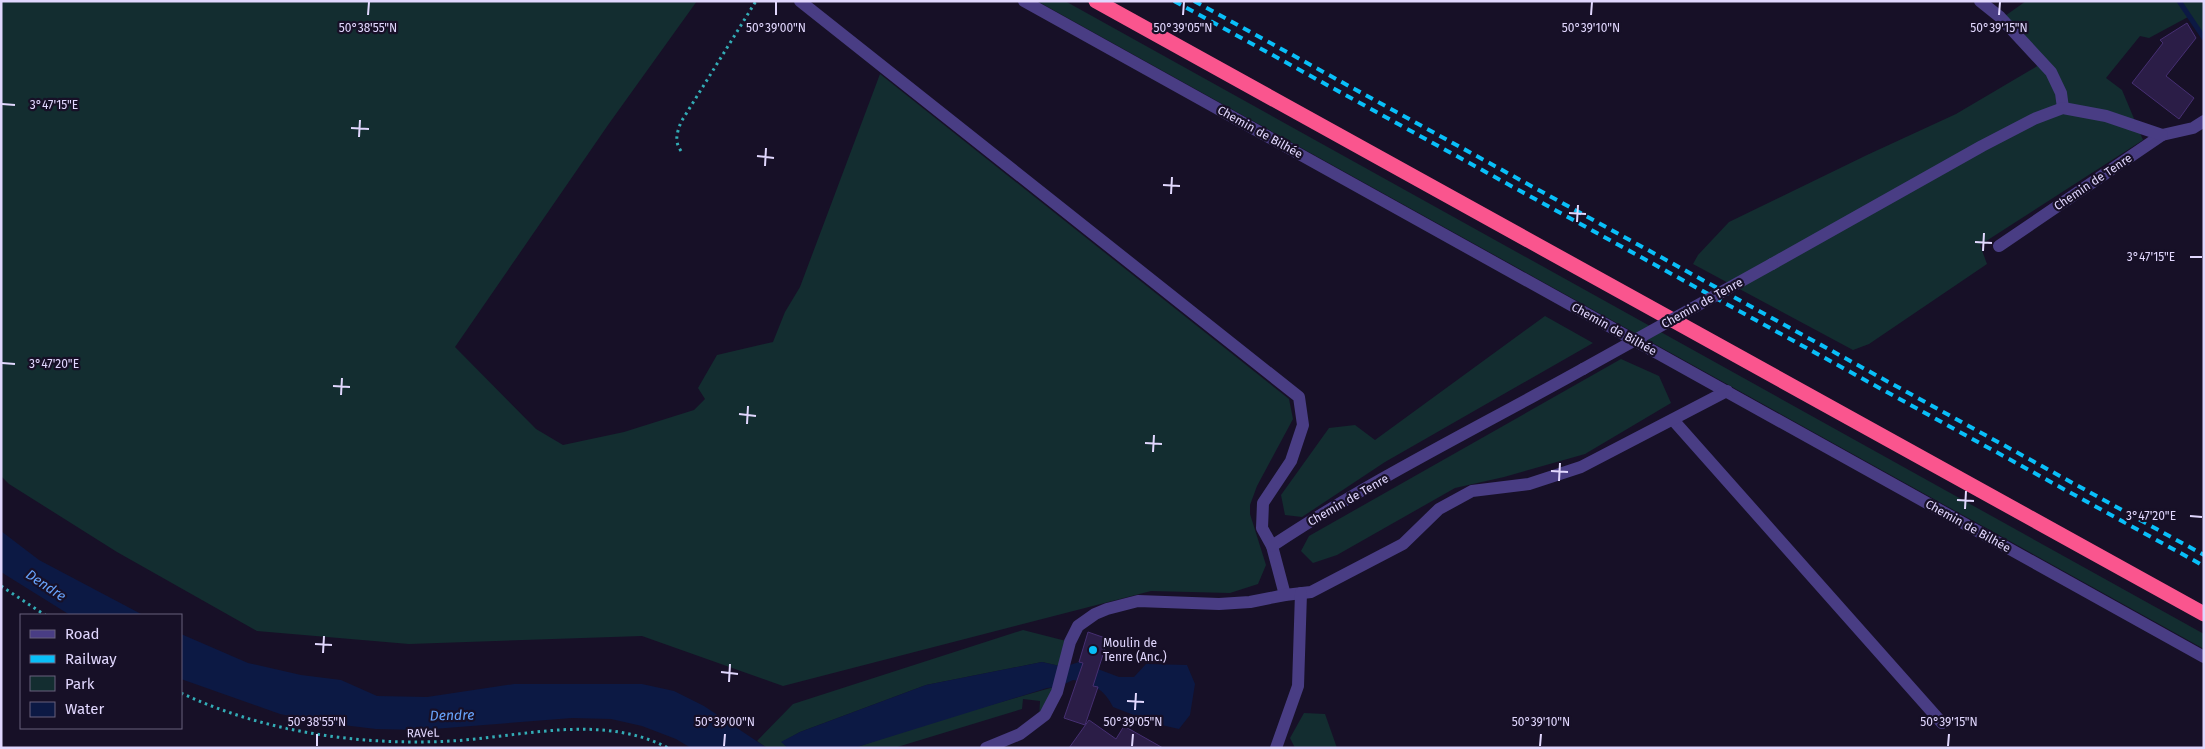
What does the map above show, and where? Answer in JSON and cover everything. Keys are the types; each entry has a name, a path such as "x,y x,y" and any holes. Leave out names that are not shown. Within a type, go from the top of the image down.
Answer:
{"highway":[{"path":"1096,1 2204,614"}],"street":[{"path":"800,1 1299,397 1304,425 1291,461 1263,503 1262,528 1272,546 1285,594"},
{"name":"Chemin de Bilhée","path":"1024,1 2204,657"},
{"path":"1980,1 2000,17 2051,72 2061,93 2063,108 2106,116 2162,135"},
{"name":"Chemin de Tenre","path":"1272,546 1306,523 1364,489 1982,146 2034,119 2063,108"},
{"name":"Chemin de Tenre","path":"1999,246 2162,135 2200,128"},
{"path":"986,748 1020,734 1045,715 1056,692 1070,642 1078,626 1107,609 1138,601 1219,604 1250,602 1285,594 1311,592 1403,544 1439,509 1472,491 1529,484 1582,467 1727,392"},
{"path":"1674,421 1942,723"},
{"path":"1276,748 1298,686 1301,593"}],"path":[{"path":"682,151 677,144 676,134 681,122 756,1"},
{"path":"1,586 43,614"},
{"name":"RAVeL","path":"182,693 263,722 306,733 371,741 451,741 585,729 620,732 658,742 668,748"}],"green space":[{"path":"1,1 697,1 608,125 455,347 536,429 563,445 624,432 694,410 705,399 698,388 717,355 773,342 785,312 800,287 880,74 1289,399 1293,419 1257,486 1250,505 1250,514 1266,565 1258,584 1230,593 1151,591 783,686 642,636 409,644 257,631 117,552 9,484 1,476"},
{"path":"1037,1 1065,1 2204,634 2204,649"},
{"path":"2026,1 2204,1 2204,38 2188,17 2149,38 2140,36 2106,78 2122,90 2143,140 1980,245 1987,264 1869,344 1853,350 1693,264 1698,255 1729,222 1956,114 2039,65 2005,16"},
{"path":"1545,316 1593,343 1385,462 1302,517 1285,515 1281,495 1329,428 1355,425 1375,440"},
{"path":"1621,359 1659,376 1671,403 1585,454 1504,477 1455,488 1337,555 1313,563 1301,551 1309,536"},
{"path":"1023,630 1070,642 1064,667 1042,662 926,685 800,732 782,742 788,748 767,748 757,741 793,704"},
{"path":"1054,687 1039,719 1040,701 1023,699 1022,709 894,748 854,748 941,719"},
{"path":"1304,713 1325,714 1337,748 1295,748 1290,738"}],"water":[{"name":"Dendre","path":"1,531 39,560 141,614 68,614 1,572"},
{"name":"Dendre","path":"182,634 248,663 301,675 341,680 377,696 427,697 514,684 642,684 674,691 704,706 767,748 691,748 676,739 642,726 611,719 572,718 420,730 376,729 326,723 280,714 182,679"},
{"path":"1042,662 1064,667 1079,662 1119,677 1134,677 1146,664 1187,665 1195,684 1190,715 1179,729 1157,724 1113,707 1106,696 1097,688 1073,680 1058,687 1047,688 854,748 788,748 781,742 800,732 926,685"}],"building":[{"path":"2187,23 2196,38 2166,76 2194,98 2179,119 2132,83 2163,43 2160,40"},
{"path":"1088,632 1108,639 1093,686 1098,687 1085,725 1064,718 1083,663 1079,662"},
{"path":"1089,720 1116,739 1124,726 1163,748 1069,748"}],"waterway":[{"path":"2179,1 2204,38"}],"railway":[{"path":"1174,1 2204,566"},
{"path":"1194,1 2204,555"}],"place":[{"name":"Moulin de Tenre (Anc.)","path":"1093,650"}]}
